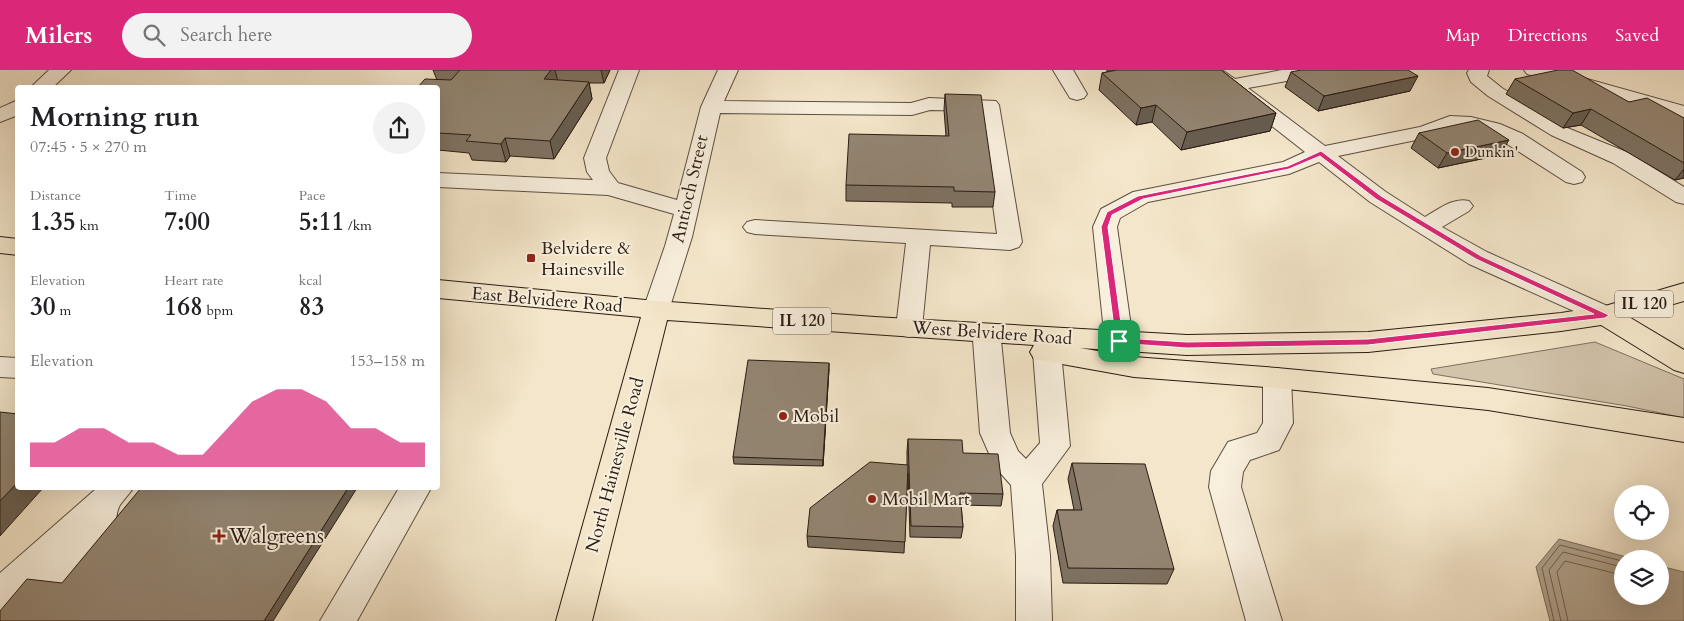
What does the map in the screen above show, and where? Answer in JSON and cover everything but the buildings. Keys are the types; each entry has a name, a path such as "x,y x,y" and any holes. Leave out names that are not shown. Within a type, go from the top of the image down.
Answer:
{"main road":[{"path":"0,246 15,247"},
{"name":"East Belvidere Road","path":"442,290 656,310"},
{"name":"West Belvidere Road","path":"656,310 875,326 1187,345 1368,342 1605,315 1684,292"},
{"name":"North Hainesville Road","path":"574,621 656,310"},
{"path":"1605,315 1684,340"},
{"path":"1605,315 1684,362"},
{"path":"875,326 987,340 1134,367 1277,378 1488,399 1684,430"}],"street":[{"path":"44,85 61,70"},
{"path":"610,188 598,172 595,158 629,70"},
{"name":"Antioch Street","path":"656,310 680,237 711,107 717,90 728,70"},
{"path":"1064,70 1077,94"},
{"path":"1209,70 1232,85 1378,197 1478,258 1605,315"},
{"path":"1232,85 1314,70"},
{"path":"1479,70 1477,73 1478,78 1486,86 1562,133 1621,158 1684,197"},
{"path":"1534,70 1684,112"},
{"path":"711,107 912,109 930,104 989,105 1010,242 755,227"},
{"path":"0,116 15,108"},
{"path":"1119,341 1104,227 1109,214 1141,197 1289,167 1321,153 1426,132 1450,122 1471,122 1494,128 1515,139 1574,177"},
{"path":"440,180 610,188 685,210"},
{"path":"1425,226 1461,206"},
{"path":"909,328 919,236"},
{"path":"987,340 995,433 1006,458 1026,481 1033,555 1034,621"},
{"path":"1026,481 1055,446 1047,352"},
{"path":"0,367 15,368"},
{"path":"1264,621 1225,487 1226,471 1238,451 1268,442 1278,423 1277,378"},
{"path":"338,621 415,490"},
{"path":"0,595 110,495"},
{"path":"27,621 100,533 110,495"}],"shaded area":[{"path":"1595,342 1684,379 1684,418 1627,406 1433,374 1431,369"}],"water":[{"path":"1559,539 1614,554 1614,605 1669,605 1669,568 1684,572 1684,621 1550,621 1536,567"}],"place":[{"name":"Dunkin'","path":"1455,152"},
{"name":"Belvidere & Hainesville","path":"531,258"},
{"name":"Mobil","path":"783,416"},
{"name":"Mobil Mart","path":"872,499"},
{"name":"Walgreens","path":"219,536"}],"route":[{"path":"1321,153 1378,197 1478,258 1605,315 1561,322 1368,342 1187,345 1119,341 1104,227 1109,214 1141,197 1289,167 1321,153"}]}
